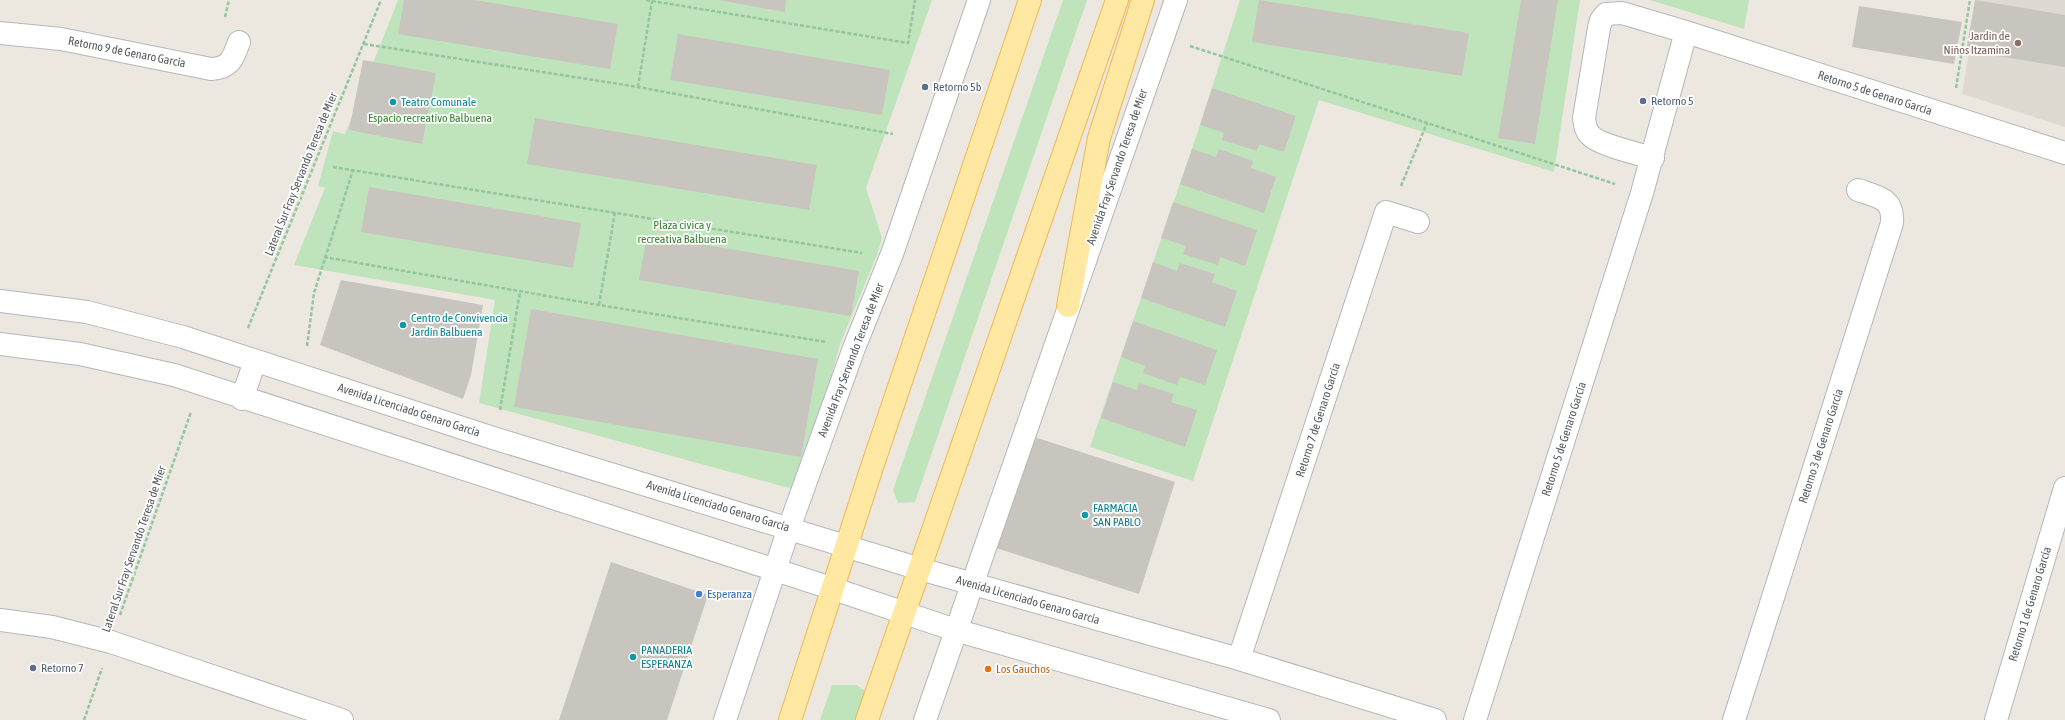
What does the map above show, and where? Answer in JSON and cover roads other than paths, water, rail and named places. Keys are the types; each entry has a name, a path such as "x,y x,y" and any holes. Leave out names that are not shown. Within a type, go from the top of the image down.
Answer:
{"main road":[{"path":"867,720 1117,0"},
{"path":"1068,306 1099,138 1143,0"},
{"path":"790,720 1028,4"}],"street":[{"name":"Avenida Fray Servando Teresa de Mier","path":"725,720 774,570 854,348 892,254 979,0"},
{"name":"Avenida Fray Servando Teresa de Mier","path":"924,720 1176,0"},
{"name":"Retorno 5 de Genaro García","path":"1653,158 1598,140 1590,135 1585,127 1584,118 1601,20 1606,14 1618,12 1686,32 2065,153"},
{"name":"Retorno 5 de Genaro García","path":"1475,720 1653,158 1686,32"},
{"name":"Retorno 9 de Genaro García","path":"0,33 61,39 211,69 220,68 229,64 234,56 239,42"},
{"name":"Retorno 3 de Genaro García","path":"1734,720 1892,223 1893,213 1888,203 1880,197 1858,190"},
{"name":"Retorno 7 de Genaro García","path":"1239,659 1386,212 1418,222"},
{"name":"Avenida Licenciado Genaro García","path":"0,301 87,312 246,357 493,438 920,569 1239,659 1435,720"},
{"path":"0,344 80,354 174,375 242,399 834,589 955,630 1225,713 1269,720"},
{"path":"242,399 246,357"},
{"name":"Retorno 1 de Genaro García","path":"1996,720 2065,488"},
{"path":"0,620 52,627 111,642 342,720"}],"place":[{"name":"Jardin de Niños Itzamina","path":"2018,43"},
{"name":"Retorno 5b","path":"925,87"},
{"name":"Retorno 5","path":"1643,101"},
{"name":"Teatro Comunale","path":"393,102"},
{"name":"Centro de Convivencia Jardín Balbuena","path":"403,325"},
{"name":"FARMACIA SAN PABLO","path":"1085,515"},
{"name":"Esperanza","path":"699,594"},
{"name":"PANADERIA ESPERANZA","path":"633,657"},
{"name":"Retorno 7","path":"33,668"},
{"name":"Los Gauchos","path":"988,669"}],"park label":[{"name":"Espacio recreativo Balbuena","path":"430,118"},
{"name":"Plaza civica y recreativa Balbuena","path":"682,232"}]}
